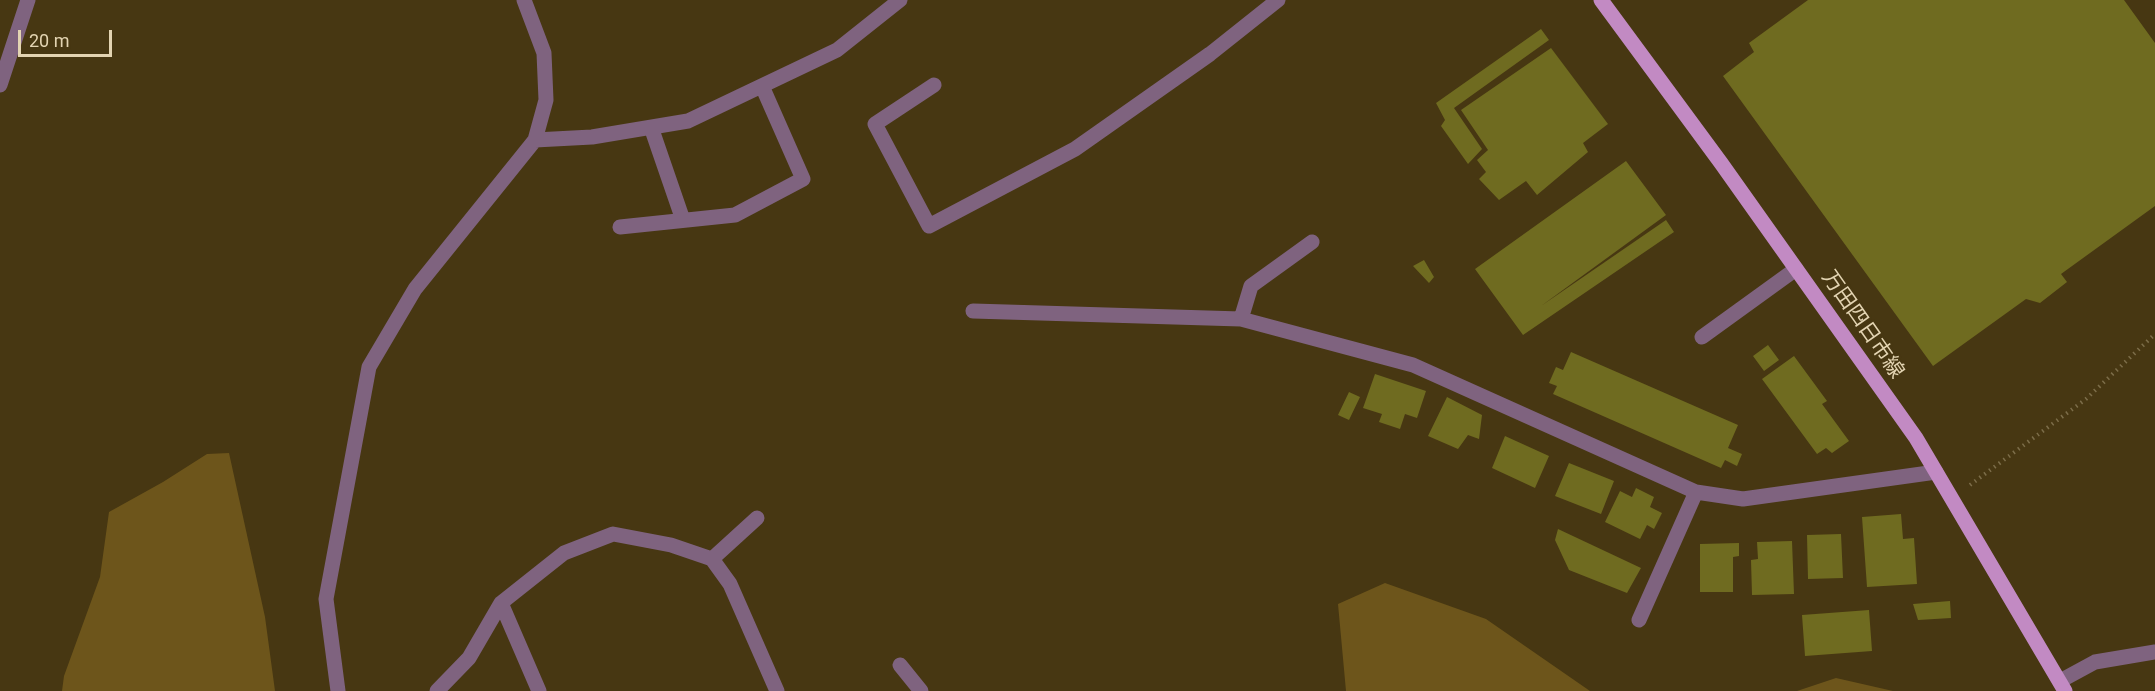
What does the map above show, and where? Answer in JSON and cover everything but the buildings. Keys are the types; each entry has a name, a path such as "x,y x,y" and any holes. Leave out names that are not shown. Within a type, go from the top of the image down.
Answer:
{"main road":[{"name":"万田四日市線","path":"1600,0 1721,163 1916,438 2062,686"}],"street":[{"path":"0,85 28,0"},
{"path":"338,691 326,599 369,366 416,289 535,140 546,100 544,53 525,0"},
{"path":"535,140 592,137 688,121 837,50 900,0"},
{"path":"934,86 874,124 929,225 1075,149 1210,54 1278,0"},
{"path":"620,227 735,215 803,179 762,86"},
{"path":"651,127 683,220"},
{"path":"1241,319 1251,286 1312,242"},
{"path":"1702,337 1796,269"},
{"path":"974,311 1241,319 1413,365 1696,492 1743,499 1936,472"},
{"path":"1640,620 1696,492"},
{"path":"712,559 757,518"},
{"path":"437,691 469,658 501,603 564,553 613,534 671,544 712,559 730,584 777,691"},
{"path":"501,603 538,691"},
{"path":"2062,686 2095,662 2155,652"},
{"path":"900,665 921,691"}],"path":[{"path":"1952,498 2086,399 2155,334"}],"shaded area":[{"path":"229,453 265,617 275,691 62,691 64,676 100,577 109,512 207,454"},
{"path":"1385,583 1486,619 1590,691 1346,691 1338,604"},
{"path":"1836,678 1893,691 1797,691"}]}
